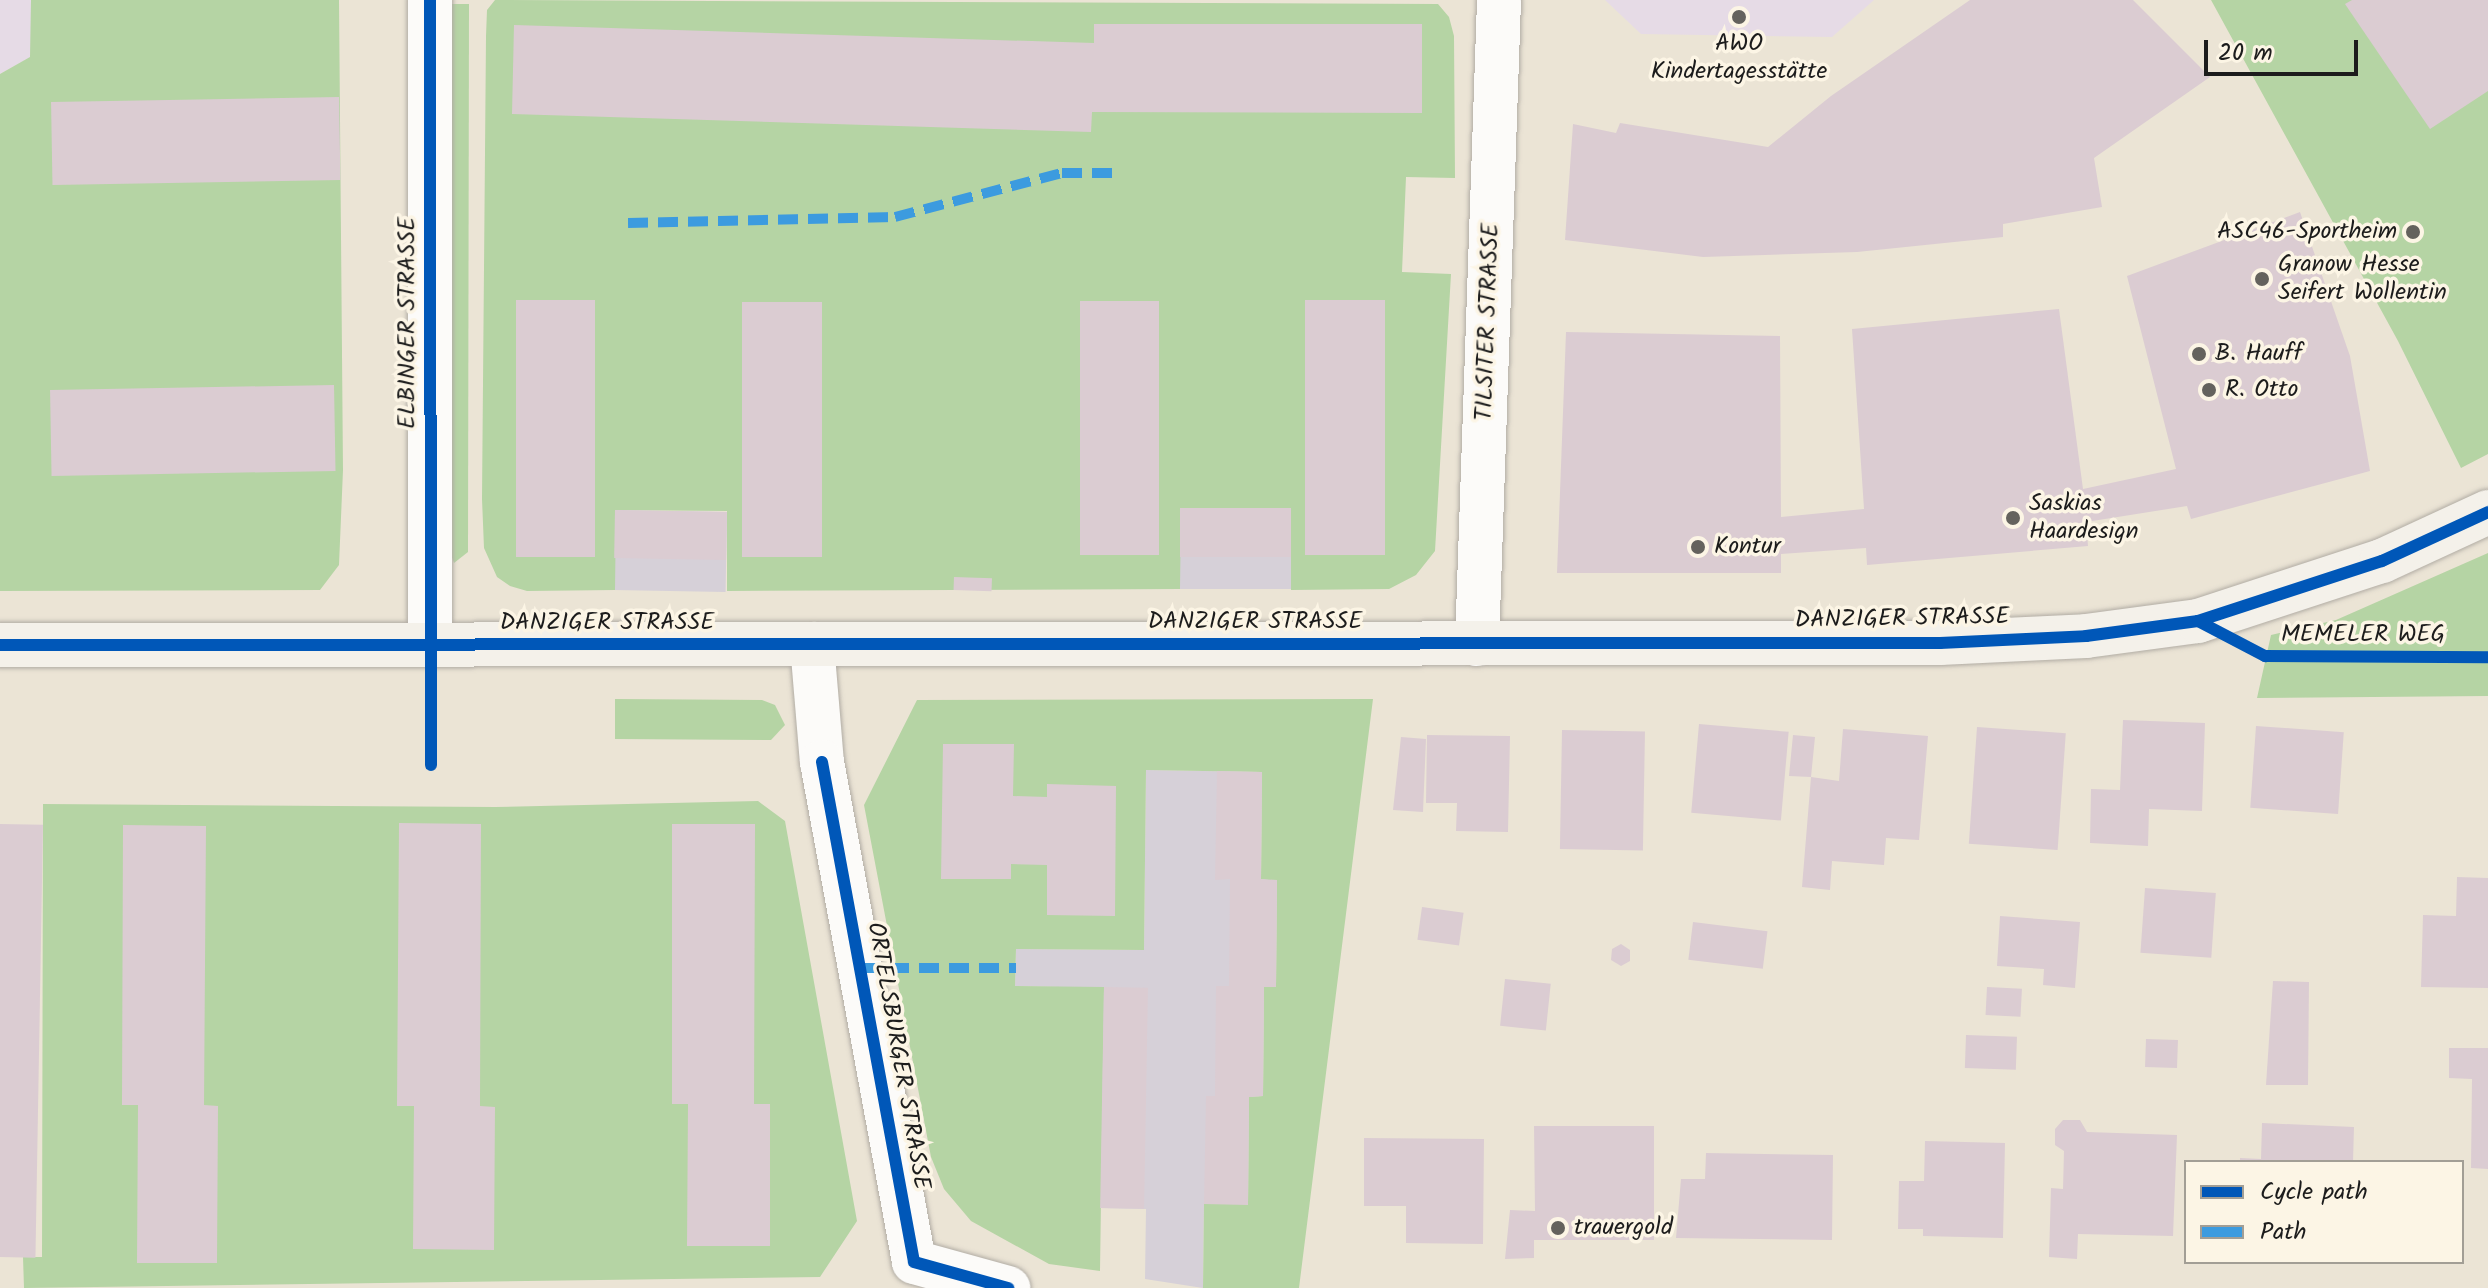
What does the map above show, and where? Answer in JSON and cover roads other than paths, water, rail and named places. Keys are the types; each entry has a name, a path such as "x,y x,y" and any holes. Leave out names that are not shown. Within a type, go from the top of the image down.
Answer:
{"street":[{"name":"ELBINGER STRASSE","path":"430,0 430,645"},
{"name":"TILSITER STRASSE","path":"1477,644 1499,0"},
{"name":"DANZIGER STRASSE","path":"0,645 1940,643 2097,635 2198,621 2382,561 2488,512"},
{"name":"ORTELSBURGER STRASSE","path":"812,644 822,762 904,1275 1008,1288"}],"place":[{"name":"AWO Kindertagesstätte","path":"1739,17"},
{"name":"ASC46-Sportheim","path":"2413,232"},
{"name":"Granow Hesse Seifert Wollentin","path":"2262,279"},
{"name":"B. Hauff","path":"2199,354"},
{"name":"R. Otto","path":"2209,390"},
{"name":"Saskias Haardesign","path":"2013,518"},
{"name":"Kontur","path":"1698,547"},
{"name":"trauergold","path":"1558,1228"}]}
